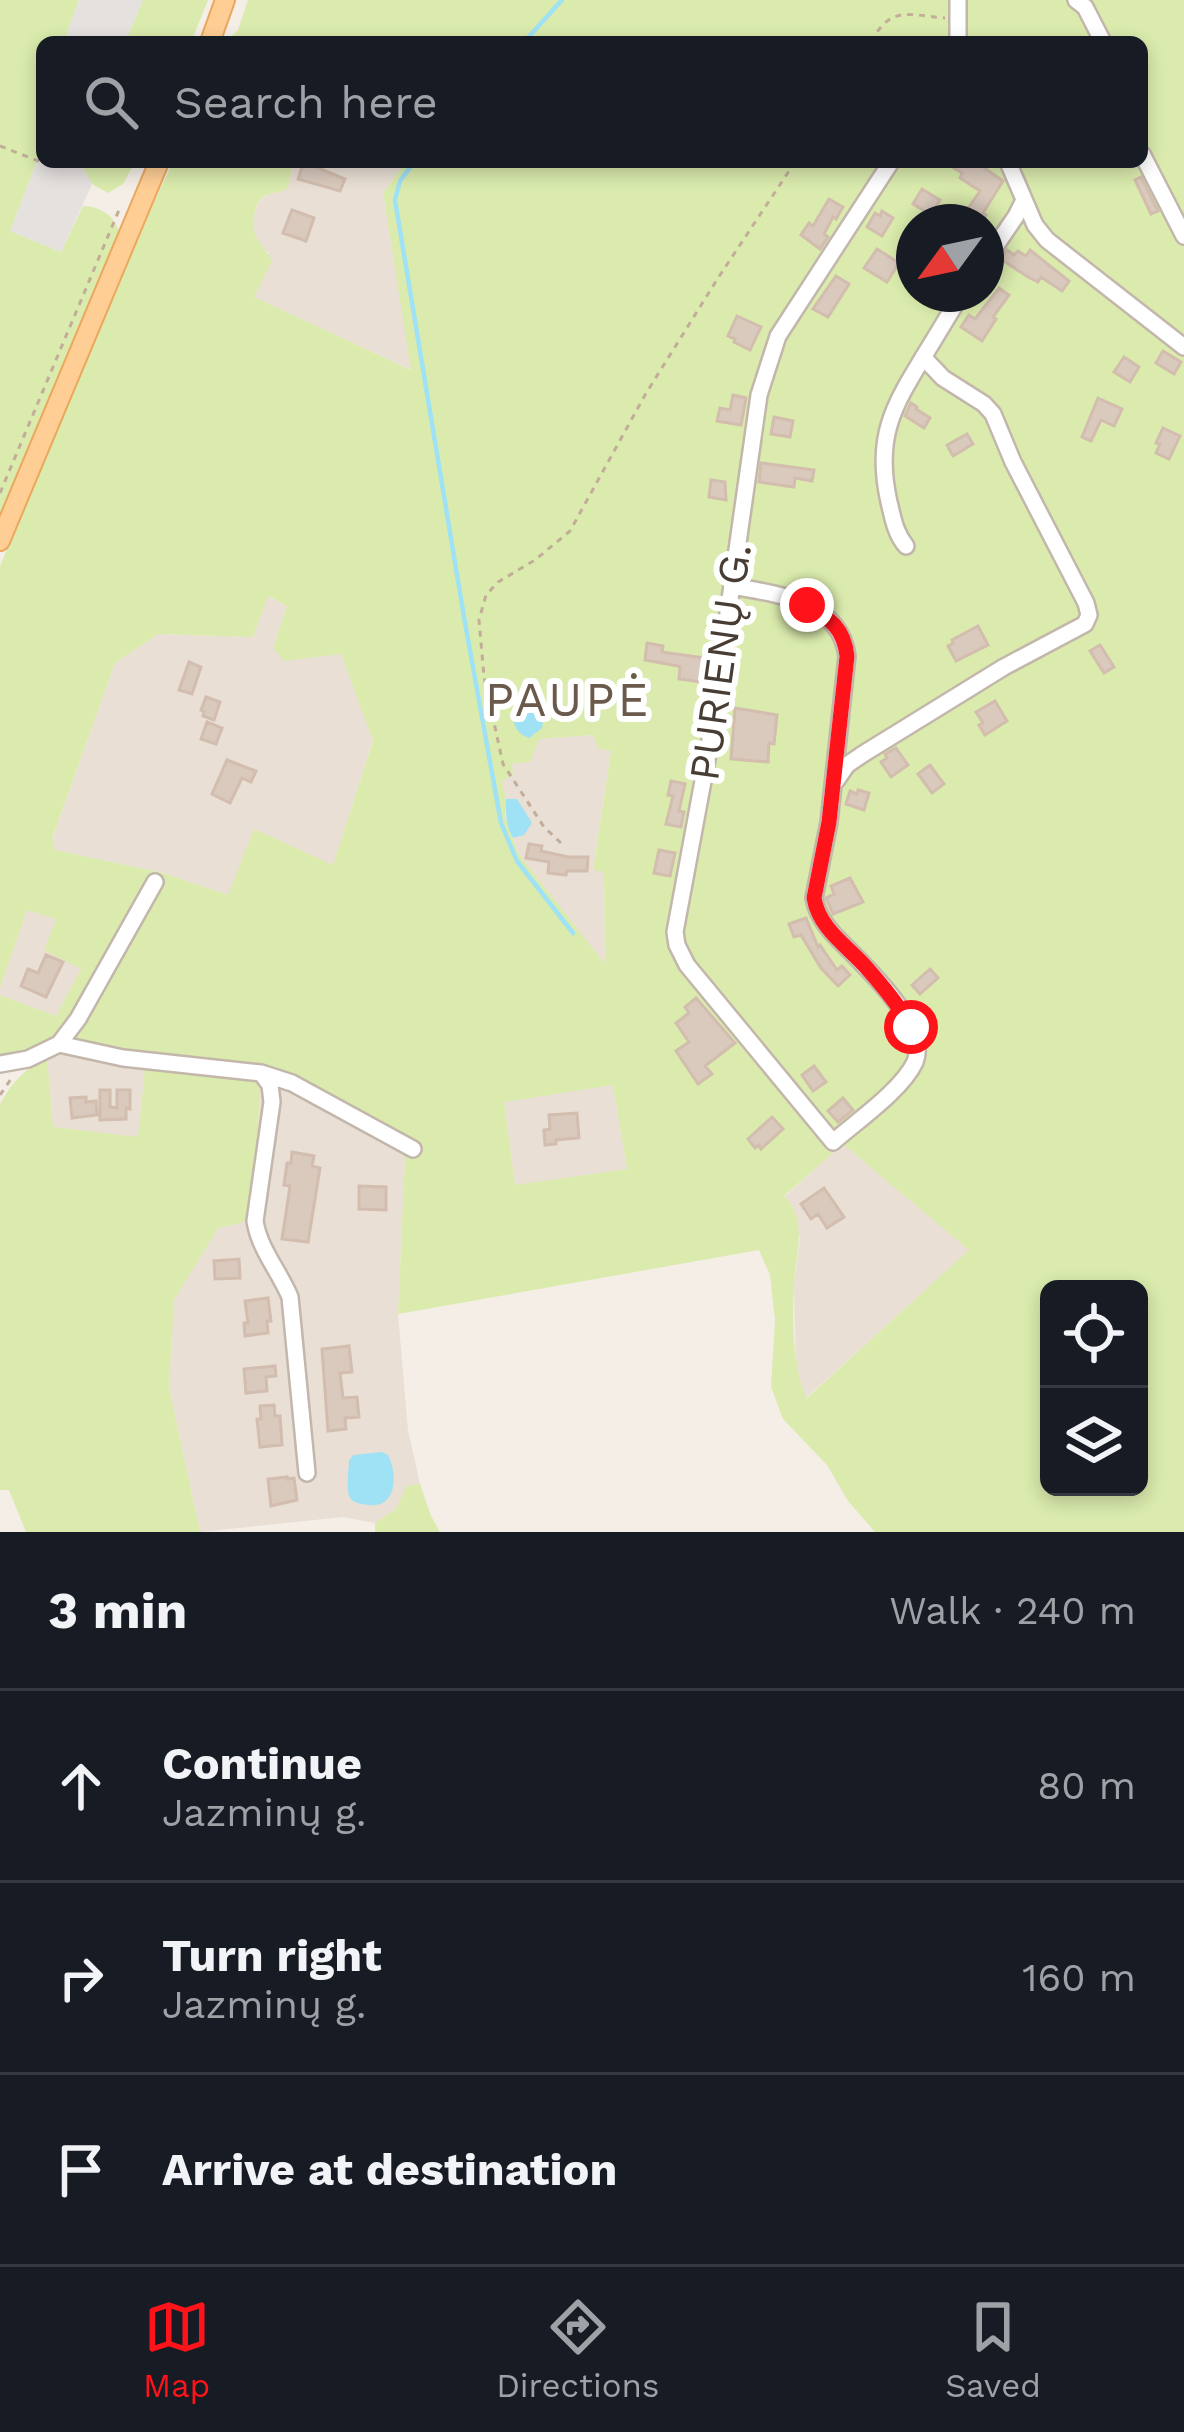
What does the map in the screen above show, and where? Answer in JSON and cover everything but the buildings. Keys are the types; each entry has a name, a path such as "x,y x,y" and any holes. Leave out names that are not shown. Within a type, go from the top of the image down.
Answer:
{"main road":[{"path":"212,36 225,0"},
{"path":"0,541 156,168"}],"street":[{"path":"958,0 958,36"},
{"path":"1076,0 1099,36"},
{"path":"1148,166 1184,236"},
{"name":"PURIENŲ G.","path":"834,783 816,909 902,1010 918,1049 899,1083 833,1142 687,964 676,945 675,932 708,754 767,366 778,336 887,168"},
{"path":"1011,168 1035,225 1047,240 1184,347"},
{"path":"1004,234 1024,200"},
{"path":"906,546 896,531 885,485 885,445 894,406 951,312"},
{"path":"834,783 863,754 1084,624 1089,615 993,414 943,378 923,357"},
{"path":"732,586 784,595 823,614 842,633 847,656 834,783"},
{"path":"2,1071 59,1044 78,1019 154,882"},
{"path":"59,1044 123,1058 261,1072 292,1083 412,1149"},
{"path":"261,1072 270,1085 272,1102 255,1221 257,1238 290,1297 307,1473"}],"path":[{"path":"874,36 880,25 898,14 958,20"},
{"path":"0,146 36,160"},
{"path":"561,843 544,827 503,764 484,676 479,620 486,595 570,531 645,395 791,168"},
{"path":"0,493 119,210"},
{"path":"2,1071 3,1090"}],"shaded area":[{"path":"79,0 143,0 128,36 66,36"},
{"path":"36,164 36,168 83,168 92,184 61,252 10,231"},
{"path":"292,168 402,168 383,193 412,370 253,297 269,253 257,244 252,232 255,210 269,194 288,188"},
{"path":"267,596 287,606 273,648 341,653 373,740 333,866 228,895 163,873 55,850 52,840 115,663 158,634 253,637"},
{"path":"593,735 611,750 593,869 604,871 605,966 518,853 513,838 524,835 517,800 506,799 501,780 513,775 512,763 538,739"},
{"path":"27,909 57,919 81,969 56,1016 0,995"},
{"path":"63,1049 145,1068 138,1138 53,1127 47,1057"},
{"path":"261,1073 362,1113 405,1158 398,1314 408,1430 420,1484 407,1487 396,1509 375,1523 343,1517 200,1532 169,1387 174,1299 218,1228 238,1224 255,1187"},
{"path":"613,1084 627,1169 515,1186 504,1102"},
{"path":"843,1143 970,1250 805,1399 796,1370 794,1285 800,1239 784,1197"}],"green space":[{"path":"0,0 79,0 66,36 36,36 36,164 10,231 61,252 83,206 108,215 120,237 0,519"},
{"path":"143,0 208,0 193,36 128,36"},
{"path":"248,0 1184,0 1184,1532 875,1532 848,1501 827,1465 783,1419 771,1387 775,1321 770,1275 759,1250 398,1314 405,1158 361,1113 261,1074 255,1187 248,1219 218,1228 174,1300 169,1387 200,1532 26,1532 9,1490 0,1490 0,1104 20,1077 47,1057 53,1127 138,1137 145,1068 114,1061 68,1041 162,876 57,1039 36,1050 0,1057 0,995 56,1016 81,969 44,950 56,919 27,910 0,988 0,566 170,168 292,168 288,188 264,196 255,210 254,231 272,261 254,297 411,370 383,193 402,168 1148,168 1148,36 232,36","holes":["268,596 287,606 273,648 284,661 341,654 373,741 333,865 254,829 228,895 163,873 55,850 52,839 115,663 158,634 253,637","593,735 599,749 611,751 593,870 604,872 605,964 518,853 505,816 502,781 513,775 512,764 530,762 539,739","613,1085 627,1169 515,1185 504,1102","843,1144 969,1250 806,1399 794,1344 798,1227 784,1196"]},
{"path":"83,168 132,168 123,184 108,193 92,184"},
{"path":"420,1484 440,1532 375,1532 375,1523 396,1509 407,1486"}],"water":[{"path":"521,688 542,692 546,702 542,728 529,738 517,729 513,716"},
{"path":"506,799 517,799 532,823 524,835 513,838"},
{"path":"354,1455 388,1455 393,1471 390,1496 378,1504 355,1502 348,1491 349,1460"}],"waterway":[{"path":"529,36 562,0"},
{"path":"410,168 395,200 501,823 517,861 573,933"}],"district":[{"name":"PAUPĖ","path":"568,699"}],"route":[{"path":"807,605 835,624 847,656 816,909 902,1010 911,1027"}]}
